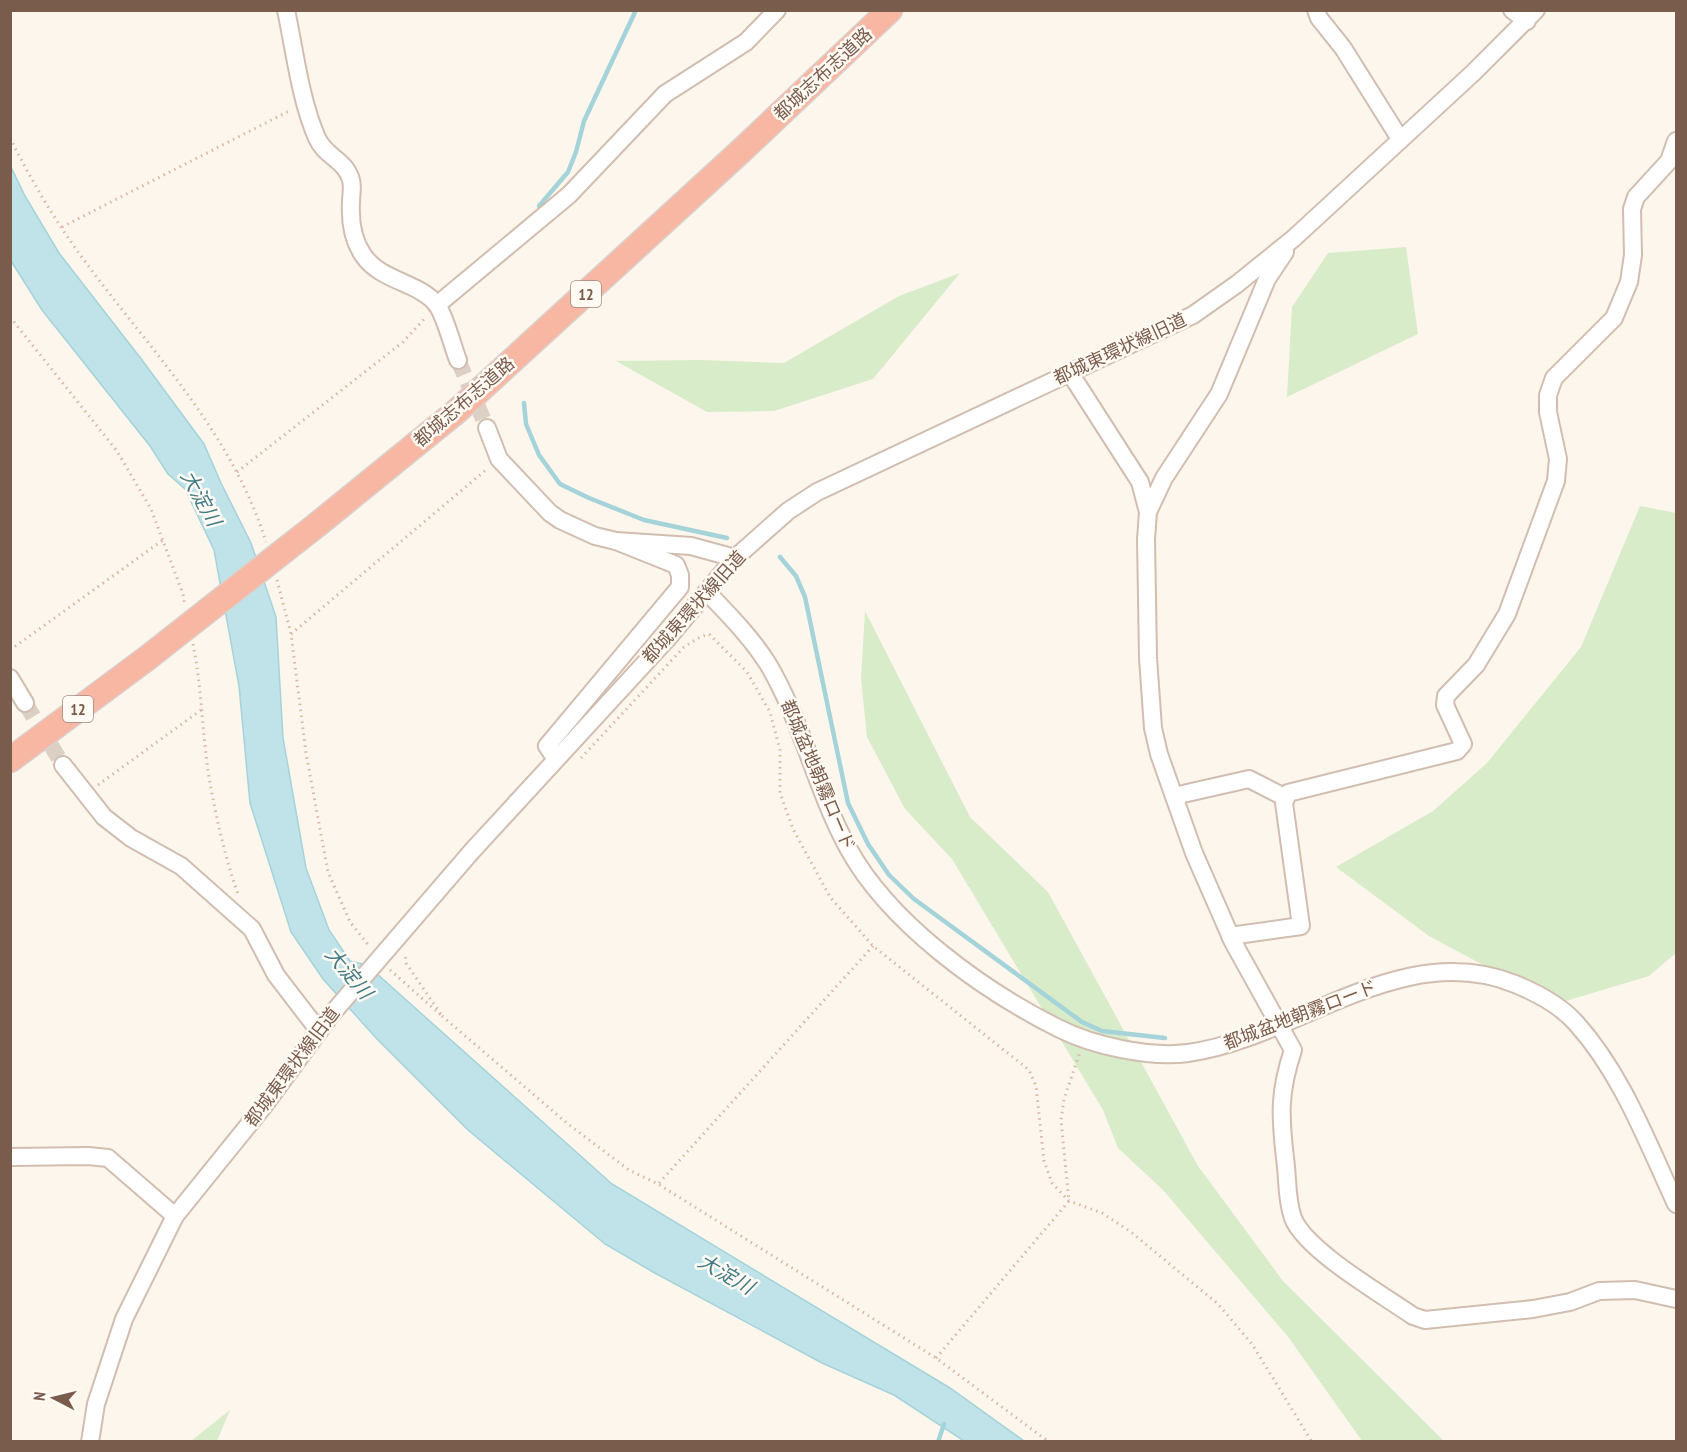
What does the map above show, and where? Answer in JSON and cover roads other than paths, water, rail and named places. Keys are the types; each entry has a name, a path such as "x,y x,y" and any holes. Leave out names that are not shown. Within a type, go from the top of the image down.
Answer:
{"highway":[{"path":"845,54 883,10"},
{"path":"845,54 893,10"},
{"name":"都城志布志道路","path":"10,760 318,524 457,411 845,54"}],"street":[{"path":"286,10 306,103 318,140 348,170 352,183 351,213 356,244 375,270 422,293 437,305 458,360"},
{"path":"437,305 569,195 665,94 746,42 777,10"},
{"path":"1316,10 1319,18 1343,48 1400,139"},
{"path":"1512,10 1531,16"},
{"name":"都城東環状線旧道","path":"90,1442 96,1404 124,1319 175,1216 263,1107 330,1016 555,758 628,681 735,558 788,511 817,492 1193,315 1237,284 1294,238 1531,16"},
{"path":"1230,936 1301,926 1284,804 1288,793 1457,751 1463,744 1445,705 1446,696 1476,665 1507,614 1556,481 1558,459 1548,412 1548,395 1554,378 1614,318 1629,282 1633,255 1632,209 1636,197 1669,161 1677,141"},
{"path":"1148,512 1164,478 1219,394 1267,279 1294,238"},
{"path":"1070,373 1140,482 1148,512 1146,539 1148,658 1153,728 1159,754 1194,853 1230,936 1293,1050 1283,1082 1281,1099 1288,1196 1293,1219 1313,1245 1338,1265 1413,1316 1425,1320 1533,1309 1570,1302 1599,1291 1635,1290 1677,1299"},
{"path":"487,428 499,459 550,513 595,536 616,541 676,565 680,575 680,586 547,746 555,758"},
{"path":"616,541 691,546 735,558"},
{"name":"都城盆地朝霧ロード","path":"707,592 740,626 767,663 788,703 831,813 849,850 883,897 925,940 1017,1006 1061,1030 1114,1048 1186,1053 1233,1043 1370,988 1402,978 1461,972 1503,979 1531,990 1553,1003 1574,1020 1601,1053 1677,1204"},
{"path":"10,678 25,703"},
{"path":"63,765 104,817 131,838 181,866 252,929 276,975 319,1031"},
{"path":"1174,796 1249,779 1286,798"},
{"path":"10,1157 108,1158 175,1216"}],"water":[{"name":"大淀川","path":"10,165 25,196 59,253 204,444 251,543 276,617 283,738 306,868 329,930 350,961 367,965 612,1184 950,1388 1024,1441 964,1441 894,1395 822,1363 605,1244 468,1130 377,1039 323,979 291,932 250,803 239,686 214,550 185,489 168,474 150,446 42,310 11,261"}],"waterway":[{"path":"539,206 568,172 584,121 636,10"},
{"path":"524,403 526,424 539,455 560,484 644,520 727,538"},
{"path":"780,557 796,576 805,597 848,803 868,844 889,875 914,899 1082,1022 1102,1031 1165,1038"},
{"path":"938,1442 944,1424"}],"tunnel":[{"path":"458,360 487,428"},
{"path":"25,703 63,765"}]}
